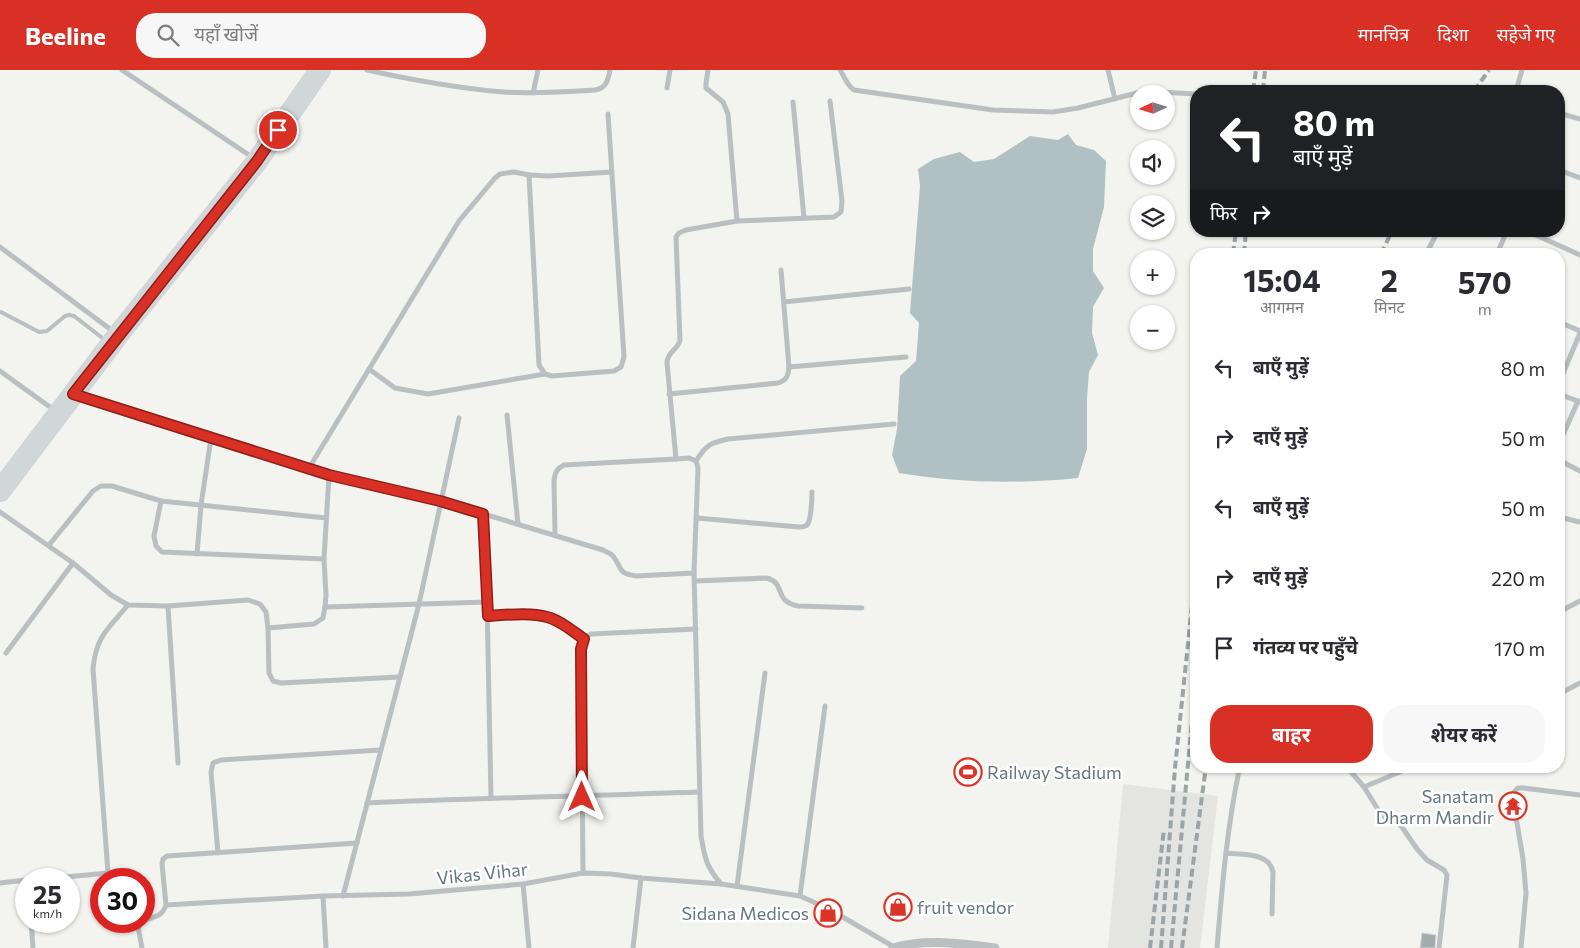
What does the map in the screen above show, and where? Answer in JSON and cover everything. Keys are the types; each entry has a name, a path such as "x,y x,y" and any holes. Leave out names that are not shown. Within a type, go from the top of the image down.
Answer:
{"main road":[{"path":"0,491 58,413 257,161 320,70"}],"street":[{"path":"122,70 257,161"},
{"path":"367,70 426,83 503,92 533,93 602,89 608,81 610,70"},
{"path":"533,93 538,70"},
{"path":"666,88 670,70"},
{"path":"708,70 706,88 723,102 728,114 737,221"},
{"path":"840,70 846,77 850,88 854,90 993,110 1053,112 1078,108 1137,93 1190,94"},
{"path":"1108,70 1114,99"},
{"path":"1518,85 1522,70"},
{"path":"676,459 667,358 679,346 680,340 676,237 679,232 686,230 737,221 834,217 841,212 842,202 830,100"},
{"path":"793,102 804,218"},
{"path":"370,369 395,388 428,394 545,374 552,376 614,371 621,367 624,357 608,114"},
{"path":"1565,115 1580,119"},
{"path":"309,468 459,221 500,174 514,172 528,175 612,172"},
{"path":"1565,172 1580,178"},
{"path":"528,175 539,365 545,374"},
{"path":"1540,237 1565,248"},
{"path":"0,248 115,340"},
{"path":"1565,248 1580,255"},
{"path":"669,394 778,383 787,378 789,367 781,270"},
{"path":"784,302 909,289"},
{"path":"1565,325 1580,332 1565,368"},
{"path":"789,367 906,357"},
{"path":"0,371 58,413"},
{"path":"73,394 329,475 440,501 603,550 612,555 621,571 628,575 694,573"},
{"path":"1565,396 1579,401 1565,431"},
{"path":"507,415 518,524"},
{"path":"343,896 419,604 459,418"},
{"path":"721,884 710,870 704,855 701,836 694,573 698,468 696,461 703,449 712,442 728,439 894,424"},
{"path":"197,554 201,505 211,438"},
{"path":"555,535 555,473 564,465 689,458 696,461"},
{"path":"1565,463 1580,471"},
{"path":"268,628 314,624 323,618 326,607 324,559 329,475"},
{"path":"49,545 93,491 101,486 112,486 161,500 326,518"},
{"path":"697,518 805,526 810,519 812,492"},
{"path":"161,500 154,536 156,546 162,552 324,559"},
{"path":"0,512 49,545 111,595 128,605 168,606 248,600 260,604 266,612 269,673 273,681 281,683 399,677"},
{"path":"483,514 488,616 492,798"},
{"path":"1565,518 1580,522"},
{"path":"6,653 73,563"},
{"path":"695,581 767,578 774,580 778,584 783,599 788,604 862,608"},
{"path":"1565,609 1580,601"},
{"path":"326,607 487,602"},
{"path":"108,868 92,669 94,652 100,637 128,605"},
{"path":"168,606 178,762"},
{"path":"488,616 525,615 547,617 566,626 584,639"},
{"path":"583,873 581,649 584,639 591,634 696,629"},
{"path":"737,886 765,673"},
{"path":"1565,691 1580,683"},
{"path":"800,896 824,706"},
{"path":"218,853 211,772 214,763 221,760 380,750"},
{"path":"1217,948 1226,852 1238,773"},
{"path":"1352,773 1364,787 1382,816 1402,827 1427,860 1444,870 1447,875 1439,948"},
{"path":"1364,787 1397,773"},
{"path":"1521,948 1526,893 1523,859 1513,798 1514,792 1518,788 1523,788 1580,795"},
{"path":"367,803 699,792"},
{"path":"155,917 164,912 166,905 162,864 163,859 167,856 357,843"},
{"path":"1226,852 1260,857 1267,860 1272,866 1272,914"},
{"name":"Vikas Vihar","path":"166,905 323,896 409,894 523,884 583,873 611,874 721,884 800,896 829,909 894,948"},
{"path":"633,948 641,878"},
{"path":"0,883 15,881"},
{"path":"523,884 529,948"},
{"path":"323,896 326,948"},
{"path":"32,933 33,948"},
{"path":"139,933 142,948"},
{"path":"894,948 923,943 995,948"}],"lane":[{"path":"1,312 39,332 47,330 65,316 74,316 115,340"}],"shaded area":[{"path":"1068,134 1076,145 1094,150 1106,161 1104,207 1093,249 1093,271 1104,288 1093,307 1092,333 1098,355 1089,372 1087,449 1078,478 988,482 943,479 899,473 892,455 897,429 900,376 916,361 919,323 910,313 920,186 918,169 934,159 960,152 974,162 994,159 1030,136 1058,140"},
{"path":"1123,784 1218,796 1200,948 1108,948"}],"building":[{"path":"1422,933 1436,935 1435,948 1420,948"}],"railway":[{"path":"1254,85 1256,70"},
{"path":"1264,85 1265,70"},
{"path":"1478,85 1489,70"},
{"path":"1234,248 1235,237"},
{"path":"1245,237 1245,248"},
{"path":"1384,248 1389,237"},
{"path":"1161,948 1175,768 1190,624"},
{"path":"1171,948 1190,742"},
{"path":"1182,948 1205,773"},
{"path":"1150,948 1164,829"}],"place":[{"name":"Railway Stadium","path":"968,772"},
{"name":"Sanatam Dharm Mandir","path":"1513,806"},
{"name":"fruit vendor","path":"898,907"},
{"name":"Sidana Medicos","path":"828,913"}],"route":[{"path":"278,130 257,161 118,334 73,394 329,475 440,501 483,514 488,616 525,615 547,617 566,626 584,639 581,649 582,797"}]}
